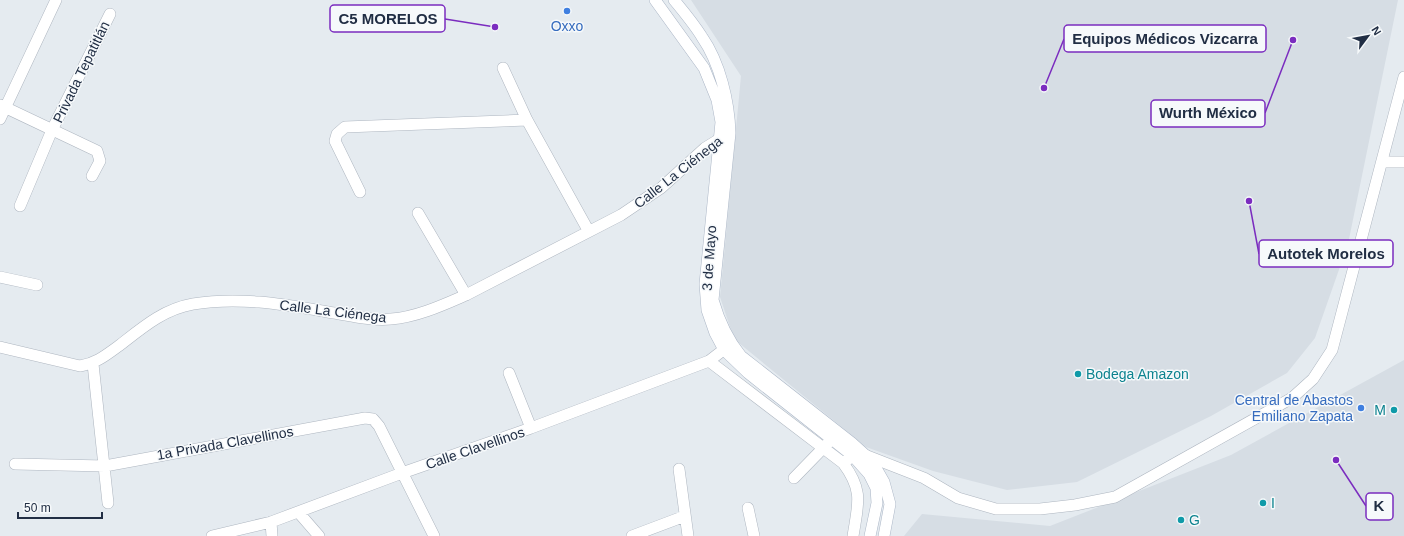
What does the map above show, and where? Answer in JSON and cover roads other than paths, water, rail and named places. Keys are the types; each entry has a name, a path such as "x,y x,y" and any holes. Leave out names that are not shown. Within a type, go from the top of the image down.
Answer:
{"street":[{"path":"0,119 2,106 56,0"},
{"name":"3 de Mayo","path":"655,0 704,68 717,100 721,122 705,284 707,310 715,333 748,373 832,438 853,456 869,474 876,488 877,503 870,536"},
{"path":"674,0 703,37 713,56 725,93 730,120 730,133 713,300 728,347 852,443 872,461 884,482 890,504 884,536"},
{"name":"Privada Tepatitlán","path":"20,206 52,130 110,14"},
{"path":"503,68 526,120 588,230"},
{"path":"843,463 853,456 865,455 911,473 958,498 996,509 1040,509 1075,505 1115,498 1292,398 1312,379 1332,350 1404,77"},
{"path":"2,106 98,151 100,161 92,176"},
{"path":"360,192 335,141 337,134 345,127 526,120"},
{"name":"Calle La Ciénega","path":"93,364 151,321 169,311 191,304 248,300 358,317 391,319 440,306 466,295 588,230 621,215 661,188 705,148 719,138 730,133"},
{"path":"1382,162 1404,162"},
{"path":"418,212 466,295"},
{"path":"0,277 37,285"},
{"path":"0,347 80,366 93,364 108,503"},
{"name":"Calle Clavellinos","path":"212,536 271,522 299,513 402,473 531,428 709,361 728,347"},
{"path":"709,361 843,463 854,477 859,497 853,536"},
{"path":"510,372 531,428"},
{"name":"1a Privada Clavellinos","path":"15,464 105,466 365,418 373,419 379,426 434,536"},
{"path":"794,478 832,438"},
{"path":"679,469 688,536"},
{"path":"748,508 754,536"},
{"path":"299,513 319,536"},
{"path":"632,536 685,516"},
{"path":"271,522 272,536"}],"place":[{"name":"Oxxo","path":"567,11"},
{"name":"C5 MORELOS","path":"495,27"},
{"name":"Wurth México","path":"1293,40"},
{"name":"Equipos Médicos Vizcarra","path":"1044,88"},
{"name":"Autotek Morelos","path":"1249,201"},
{"name":"Bodega Amazon","path":"1078,374"},
{"name":"Central de Abastos Emiliano Zapata","path":"1361,408"},
{"name":"M","path":"1394,410"},
{"name":"K","path":"1336,460"},
{"name":"I","path":"1263,503"},
{"name":"G","path":"1181,520"}]}
